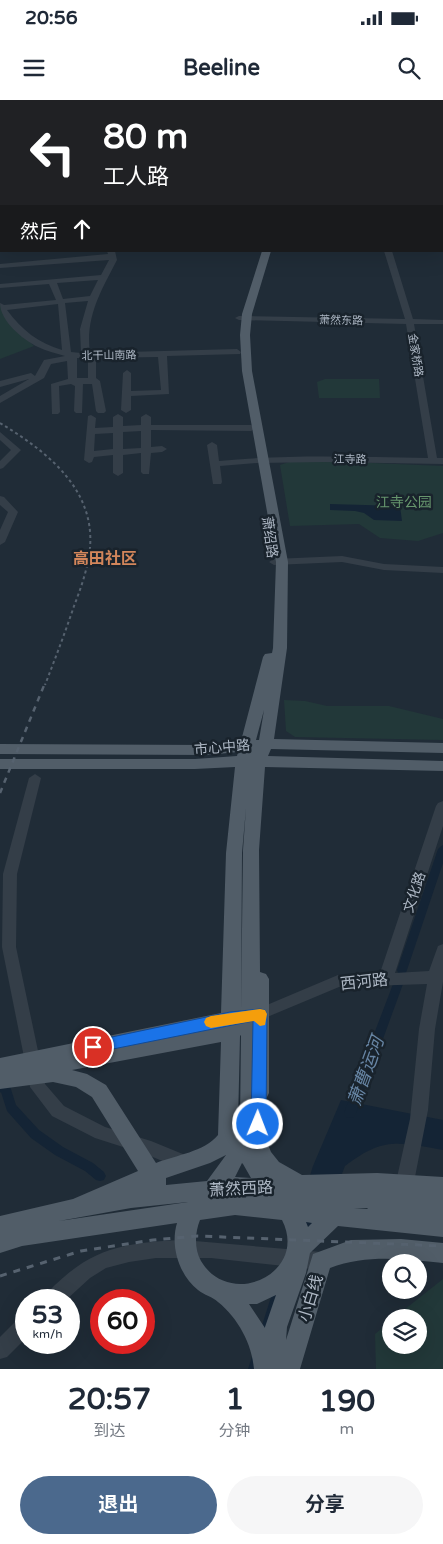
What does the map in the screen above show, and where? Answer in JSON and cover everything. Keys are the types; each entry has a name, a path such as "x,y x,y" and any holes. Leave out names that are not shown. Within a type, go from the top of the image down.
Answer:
{"main road":[{"name":"萧绍路","path":"250,761 266,744 280,648 278,562 273,543 260,460 237,352 259,252"},
{"path":"260,460 247,371 243,318 267,252"},
{"name":"萧绍路","path":"246,825 250,761 248,744 270,658 278,562"},
{"name":"市心中路","path":"0,749 207,750 248,744 443,748"},
{"name":"市心中路","path":"0,764 195,764 250,761 443,766"},
{"path":"246,825 248,1142 250,1158 264,1196"},
{"path":"246,825 261,851 258,1143 264,1196"},
{"path":"74,1208 184,1162 204,1157 220,1148 228,1138 234,853 246,825"},
{"path":"188,1261 184,1243 186,1226 193,1210 227,1174 236,1161 240,1141 247,851"},
{"path":"0,1080 23,1071 230,1025 260,1014"},
{"path":"0,1066 207,1030"},
{"path":"0,1080 52,1074 80,1080 99,1091 163,1193 188,1261 197,1275 209,1286 225,1293 251,1294 275,1285 288,1274 300,1248 337,1212 347,1207 375,1206 443,1209"},
{"path":"258,1143 264,1161 280,1175 303,1184"},
{"name":"萧然西路","path":"44,1224 235,1205 303,1184 405,1182 443,1186"},
{"path":"205,1197 221,1189 239,1185 257,1188 264,1196 284,1204 293,1216 298,1230 300,1248 295,1273 276,1327 273,1369"},
{"name":"萧然西路","path":"44,1224 74,1208 187,1191 264,1196 443,1227"},
{"path":"264,1196 320,1200 400,1196 443,1197"},
{"path":"0,1226 44,1224"},
{"path":"0,1243 22,1236 44,1224"},
{"name":"小白线","path":"289,1369 321,1261 351,1250 401,1249 443,1253"},
{"path":"225,1293 249,1321 265,1356 265,1369"}],"street":[{"path":"68,252 66,260 68,280"},
{"name":"金家桥路","path":"388,252 410,322 438,461"},
{"path":"0,266 66,260 87,255 112,254 113,260 92,298 86,317 73,381"},
{"path":"0,286 104,277"},
{"path":"52,281 79,356 92,381"},
{"path":"1,306 92,298"},
{"name":"北干山南路","path":"1,306 16,329 29,340 79,356 237,352"},
{"name":"萧然东路","path":"243,318 443,322"},
{"path":"126,394 166,392 162,354"},
{"path":"0,400 41,376 47,362 79,356"},
{"path":"0,384 21,380 42,372"},
{"path":"126,410 127,373"},
{"path":"73,381 79,385 79,411"},
{"path":"55,412 55,384 73,381 96,381 101,411"},
{"path":"146,416 146,472"},
{"path":"118,417 118,473"},
{"path":"91,418 89,457 119,452 162,449"},
{"path":"90,431 146,428 252,428"},
{"path":"0,435 16,450 0,466"},
{"path":"212,445 217,482"},
{"name":"江寺路","path":"215,464 260,460 438,461"},
{"path":"0,499 14,512 0,542"},
{"path":"278,562 342,560 384,567 443,570"},
{"path":"35,778 10,874 9,947 38,1087 58,1111 101,1133 151,1148 184,1162"},
{"name":"文化路","path":"386,978 443,806"},
{"path":"405,1182 420,1113 428,1016 439,977 443,950"},
{"name":"西河路","path":"260,1014 338,981 439,977"},
{"path":"64,1289 102,1260 148,1250 223,1250 268,1257 321,1261"},
{"path":"0,1350 15,1336"}],"green space":[{"path":"0,304 21,333 34,346 0,359"},
{"path":"325,379 379,379 380,398 319,398 317,382"},
{"name":"江寺公园","path":"325,461 443,466 443,533 418,541 380,538 359,524 290,526 280,465 289,462"},
{"path":"284,700 305,701 327,706 389,706 443,719 443,740 295,737 286,731"},
{"path":"443,1279 443,1369 376,1369 375,1334 382,1328 382,1354 427,1354 427,1309 405,1309 418,1299 427,1299 427,1292"}],"water":[{"path":"330,504 400,506 402,521 374,520 364,513 330,510"},
{"path":"341,1100 443,1120 443,1150 414,1145 391,1144 370,1150 345,1166 267,1369 248,1369 313,1166"}],"waterway":[{"name":"萧曹运河","path":"402,970 443,849"},
{"name":"萧曹运河","path":"350,1113 398,984"},
{"path":"0,1088 5,1086 11,1107 35,1134 59,1151 89,1167 100,1176"}],"railway":[{"path":"0,423 34,446 64,474 76,489 85,507 89,527 90,548 84,578 45,685"},
{"path":"0,793 45,683"},
{"path":"0,1276 81,1251 153,1240 198,1236 443,1246"}],"slow traffic":[{"path":"211,1022 260,1014 260,1021"}],"district":[{"name":"高田社区","path":"105,558"}],"route":[{"path":"93,1047 230,1018 260,1014 258,1124"}]}
